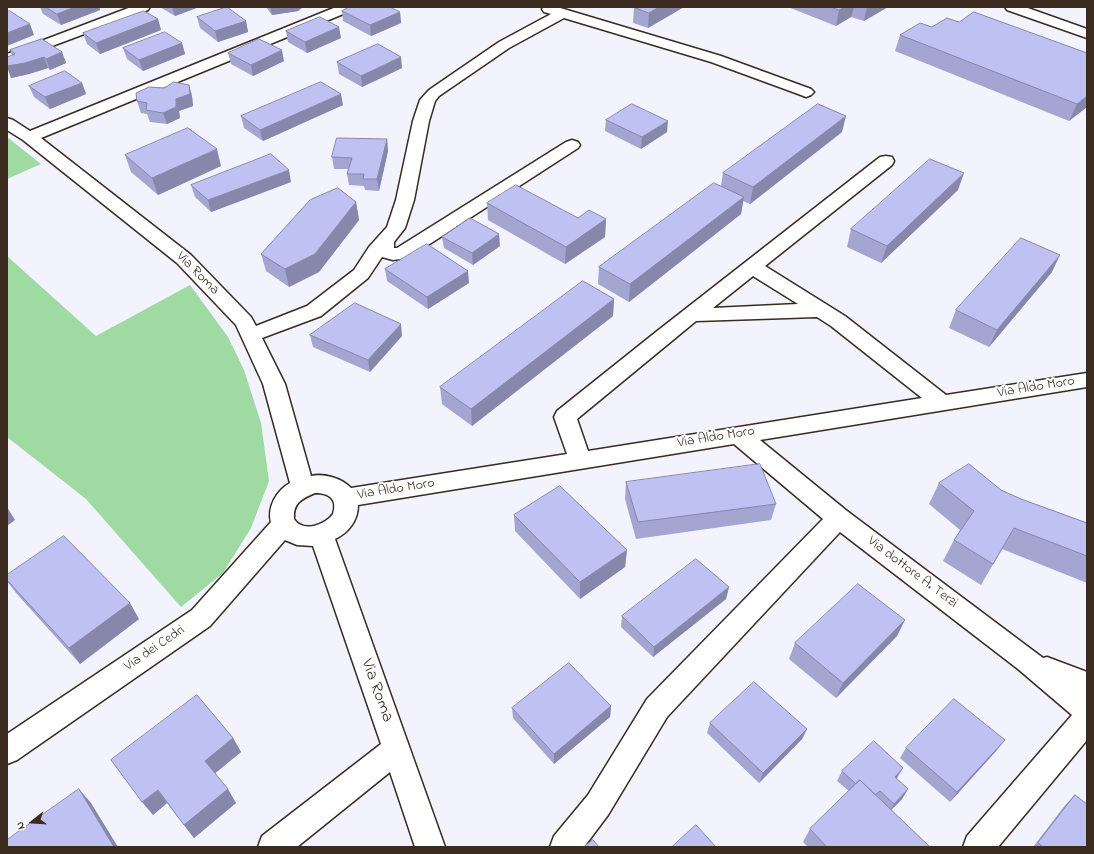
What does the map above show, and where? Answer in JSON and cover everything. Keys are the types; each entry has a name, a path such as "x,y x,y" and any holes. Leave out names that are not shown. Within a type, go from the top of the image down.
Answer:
{"street":[{"path":"7,60 143,7"},
{"path":"29,137 348,7"},
{"path":"544,7 716,59 806,92"},
{"path":"1012,7 1087,34"},
{"path":"1047,7 1087,29"},
{"path":"250,335 275,327 314,311 361,274 385,240 396,228 405,200 428,100 434,93 504,45 563,13"},
{"name":"Via Roma","path":"7,123 29,137 184,259 244,322 274,384 303,487"},
{"path":"385,240 384,246 386,252 401,254 572,145"},
{"path":"580,460 565,417 886,160"},
{"path":"753,266 838,321 941,402"},
{"path":"691,315 821,310"},
{"name":"Via Aldo Moro","path":"346,498 738,434 1087,380"},
{"name":"Via dottore A. Terzi","path":"738,434 839,518 1027,661 1087,710"},
{"path":"313,484 331,486 340,491 346,498 346,515 340,524 321,535 308,537 297,535 290,532 283,525 280,516 281,507 293,493 303,487 313,484"},
{"path":"565,847 598,805 657,708 839,518"},
{"name":"Via dei Cedri","path":"7,750 201,618 283,525"},
{"name":"Via Roma","path":"321,535 430,847"},
{"path":"1027,661 1087,684"},
{"path":"978,847 1087,719"},
{"path":"273,847 397,749"}],"green space":[{"path":"7,137 41,164 7,179"},
{"path":"7,256 96,336 190,285 228,337 244,370 261,423 269,481 251,528 223,573 181,607 86,499 7,437"}],"building":[{"path":"46,7 75,7 57,14"},
{"path":"227,7 246,21 215,31 197,17"},
{"path":"350,7 390,7 400,12 370,25 342,11"},
{"path":"634,7 659,7 649,13"},
{"path":"831,7 845,7 839,10"},
{"path":"10,11 30,24 7,33 7,12"},
{"path":"144,11 158,19 96,43 83,33"},
{"path":"974,12 1087,53 1087,96 1077,104 900,35 920,23 932,27 947,18 959,22"},
{"path":"320,17 339,27 305,42 286,31"},
{"path":"165,32 182,43 139,60 123,48"},
{"path":"42,39 62,52 46,59 44,57 25,63 7,66 7,57 15,54 10,50"},
{"path":"259,39 282,50 251,65 228,53"},
{"path":"378,44 401,57 361,76 337,62"},
{"path":"65,71 82,83 45,97 29,86"},
{"path":"174,82 189,85 190,94 176,99 176,107 163,113 146,110 147,103 137,101 136,93 149,87 164,88"},
{"path":"321,82 341,94 260,130 241,116"},
{"path":"632,104 668,121 642,137 606,120"},
{"path":"818,104 846,116 753,187 723,173"},
{"path":"188,128 217,149 152,178 125,155"},
{"path":"337,138 387,139 377,179 363,179 364,174 347,174 352,158 332,157"},
{"path":"271,154 289,170 208,200 191,185"},
{"path":"930,159 964,173 887,246 851,229"},
{"path":"714,183 744,197 630,284 599,267"},
{"path":"516,185 578,218 589,210 606,219 566,247 487,203"},
{"path":"338,188 356,202 315,254 285,269 261,254 310,200"},
{"path":"470,218 499,234 472,253 442,237"},
{"path":"1021,238 1060,255 997,330 956,310"},
{"path":"427,244 468,271 427,297 385,269"},
{"path":"583,281 614,299 471,409 440,387"},
{"path":"355,303 401,324 368,360 310,335"},
{"path":"760,464 776,504 638,522 626,482"},
{"path":"969,464 1001,490 1021,499 1087,523 1087,556 1014,528 993,564 954,540 974,511 939,483"},
{"path":"560,486 627,550 580,582 514,515"},
{"path":"64,536 130,603 69,648 7,580 7,575"},
{"path":"696,559 729,587 654,647 622,616"},
{"path":"858,584 905,620 843,683 795,643"},
{"path":"569,663 611,706 554,754 512,708"},
{"path":"754,682 807,729 763,773 710,723"},
{"path":"197,695 233,738 205,761 228,789 184,825 158,790 142,802 111,760"},
{"path":"954,699 1005,740 957,792 906,748"},
{"path":"874,741 903,768 895,777 908,789 894,804 880,791 875,795 860,780 856,784 842,771"},
{"path":"860,780 930,847 827,847 810,829"},
{"path":"79,789 114,847 7,847 7,840"},
{"path":"1075,795 1087,804 1087,847 1043,847 1038,843"},
{"path":"696,825 716,847 672,847"},
{"path":"593,840 599,847 584,847"}]}
